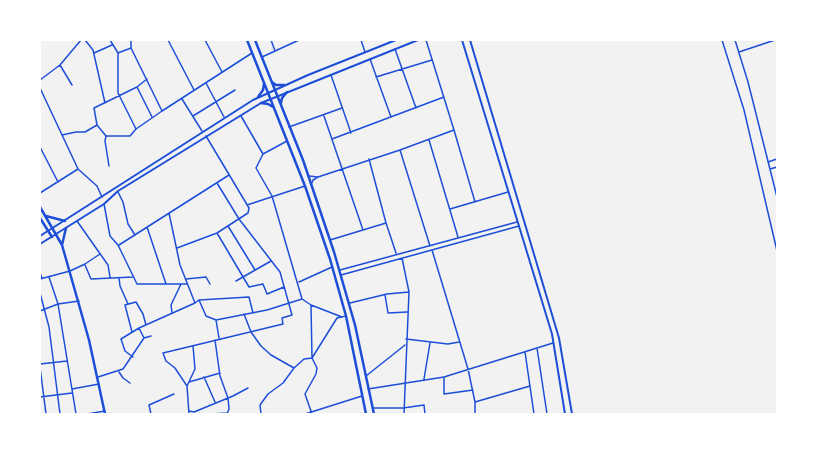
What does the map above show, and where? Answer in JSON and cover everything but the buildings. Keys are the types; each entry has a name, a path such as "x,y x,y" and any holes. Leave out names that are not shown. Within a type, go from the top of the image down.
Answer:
{"main road":[{"path":"247,40 305,186 332,267 346,316 366,414"},
{"path":"255,40 312,185 342,275 374,414"},
{"path":"270,79 276,85 284,85"},
{"path":"258,97 263,90 264,82"},
{"path":"281,106 282,98 287,92"},
{"path":"261,103 268,104 274,108"},
{"path":"40,207 54,228 62,245 79,301 98,377 105,413"},
{"path":"46,216 65,221"},
{"path":"40,219 52,237"},
{"path":"62,245 66,228"}],"street":[{"path":"40,80 60,65 81,40"},
{"path":"85,40 94,53 105,103"},
{"path":"110,40 118,53 117,87 119,95 136,129"},
{"path":"130,40 131,48 162,111"},
{"path":"168,40 194,91"},
{"path":"205,40 222,72"},
{"path":"271,40 275,52"},
{"path":"262,57 299,40"},
{"path":"361,40 366,52"},
{"path":"40,236 202,131 258,97 274,89 396,40"},
{"path":"40,244 104,204 118,192 261,103 418,40"},
{"path":"426,40 475,202"},
{"path":"462,40 554,343 565,414"},
{"path":"470,40 559,338 572,414"},
{"path":"722,40 744,110 777,251"},
{"path":"735,40 777,197"},
{"path":"739,52 775,40"},
{"path":"94,53 112,45"},
{"path":"118,53 131,48"},
{"path":"396,49 416,108"},
{"path":"106,136 130,136 136,129 162,111 252,53"},
{"path":"370,59 391,117"},
{"path":"376,77 432,60"},
{"path":"60,65 72,85"},
{"path":"331,75 351,133"},
{"path":"109,166 105,141 106,136 97,125 94,108 137,87 147,79"},
{"path":"206,82 224,117"},
{"path":"137,87 152,118"},
{"path":"40,88 78,169 97,186 102,197"},
{"path":"193,116 235,90"},
{"path":"332,139 444,98"},
{"path":"182,99 202,131"},
{"path":"290,127 324,116 342,108"},
{"path":"240,115 263,154"},
{"path":"324,116 363,230"},
{"path":"62,135 85,132 97,125"},
{"path":"312,185 313,180 318,177 368,159 429,140 454,130"},
{"path":"177,248 217,232 248,213 247,205 206,136"},
{"path":"429,140 458,237"},
{"path":"287,141 263,154 256,168 272,196 302,299 311,305 342,317"},
{"path":"40,147 58,182"},
{"path":"400,150 430,246"},
{"path":"368,159 396,254"},
{"path":"768,162 777,159"},
{"path":"770,169 777,167"},
{"path":"40,193 78,169"},
{"path":"118,245 229,176"},
{"path":"308,176 318,177"},
{"path":"217,183 239,219 280,272 292,316 282,318 283,324 163,353 166,362 175,368 187,386 189,413 228,398 248,388"},
{"path":"247,205 305,186"},
{"path":"118,192 123,202 128,224 135,235"},
{"path":"450,210 509,192"},
{"path":"104,204 110,236 118,245 132,277 137,284 187,284"},
{"path":"169,213 180,266 195,303"},
{"path":"77,221 108,265 110,277"},
{"path":"340,270 517,221"},
{"path":"330,240 386,223"},
{"path":"228,226 255,270"},
{"path":"342,275 519,226"},
{"path":"147,227 166,284"},
{"path":"217,232 249,287 263,284 267,294 284,287"},
{"path":"432,250 468,369 475,402 475,414"},
{"path":"40,273 41,278 70,271 85,264 100,254"},
{"path":"402,258 408,292 405,346 404,414"},
{"path":"236,281 271,261"},
{"path":"85,264 90,279 132,277"},
{"path":"298,282 332,267"},
{"path":"49,277 58,304 76,414"},
{"path":"119,277 120,286 128,304"},
{"path":"185,280 206,277 210,284"},
{"path":"172,313 171,305 182,284"},
{"path":"349,303 385,295 408,292"},
{"path":"40,293 49,327 60,414"},
{"path":"385,295 388,312 407,312"},
{"path":"133,357 125,351 120,339 139,328 199,300 249,298 253,313"},
{"path":"199,300 206,316 216,320 253,313 302,299"},
{"path":"40,311 58,304 79,301"},
{"path":"132,332 125,305 136,302 143,314 146,325"},
{"path":"311,305 312,358 317,368 316,374 306,394 312,414"},
{"path":"244,314 251,332 271,356 294,368"},
{"path":"261,414 260,405 268,394 283,383 294,368 304,360 312,358 337,318 346,316"},
{"path":"216,320 219,339"},
{"path":"139,328 144,338"},
{"path":"98,377 119,372 123,369 133,357 144,338 151,336"},
{"path":"406,339 448,344 460,342"},
{"path":"212,414 227,414 229,409 228,398 220,373 216,340"},
{"path":"424,379 430,343"},
{"path":"368,389 444,376 554,343"},
{"path":"187,386 194,369 193,346"},
{"path":"366,377 405,346"},
{"path":"537,348 547,414"},
{"path":"525,352 534,414"},
{"path":"46,414 40,365 67,360"},
{"path":"119,372 123,378 130,383"},
{"path":"189,382 220,373"},
{"path":"444,376 444,394 472,390"},
{"path":"204,377 215,402"},
{"path":"71,389 99,384"},
{"path":"475,402 530,386"},
{"path":"40,397 72,393"},
{"path":"151,414 149,405 174,394"},
{"path":"305,414 312,410 362,396"},
{"path":"372,408 403,408 424,405 425,414"},
{"path":"87,414 105,413"}]}
